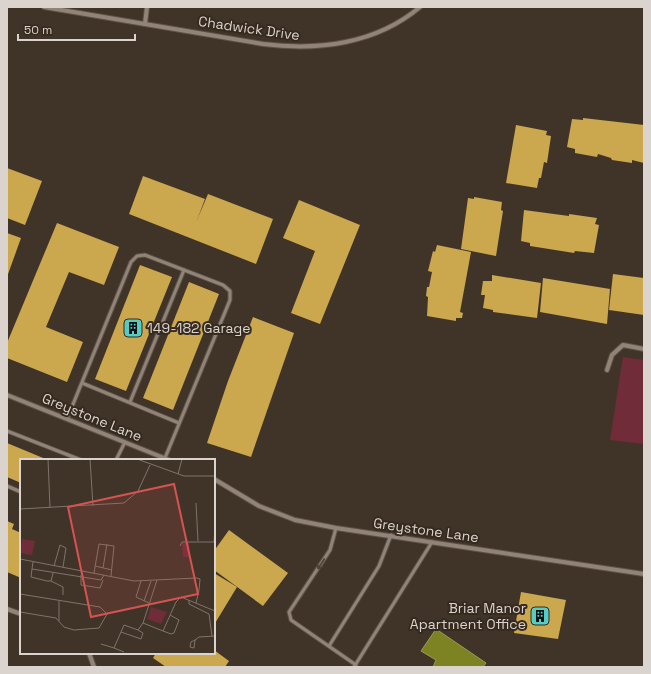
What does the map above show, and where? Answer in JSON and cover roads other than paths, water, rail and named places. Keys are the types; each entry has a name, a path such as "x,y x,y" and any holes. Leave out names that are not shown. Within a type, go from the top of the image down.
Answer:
{"street":[{"name":"Chadwick Drive","path":"44,7 285,47 312,47 363,38 385,30 420,7"},
{"path":"145,24 147,7"},
{"path":"607,370 612,355 623,345 644,349"},
{"name":"Greystone Lane","path":"7,395 167,459"},
{"name":"Greystone Lane","path":"215,480 259,506 295,520 336,528 644,574"},
{"path":"7,609 20,614"},
{"path":"89,654 94,667"}],"lane":[{"path":"67,419 131,262 137,256 145,255 184,270 223,286 230,291 230,300 179,423 167,459"},
{"path":"130,402 184,270"},
{"path":"82,383 179,423"},
{"path":"7,431 78,459"},
{"path":"116,459 125,442"},
{"path":"7,486 20,492"},
{"path":"336,528 330,550 289,612 291,620 355,666 432,542"},
{"path":"329,646 379,566 391,536"}],"place":[{"name":"149-182 Garage","path":"133,328"},
{"name":"Briar Manor Apartment Office","path":"540,616"}]}
